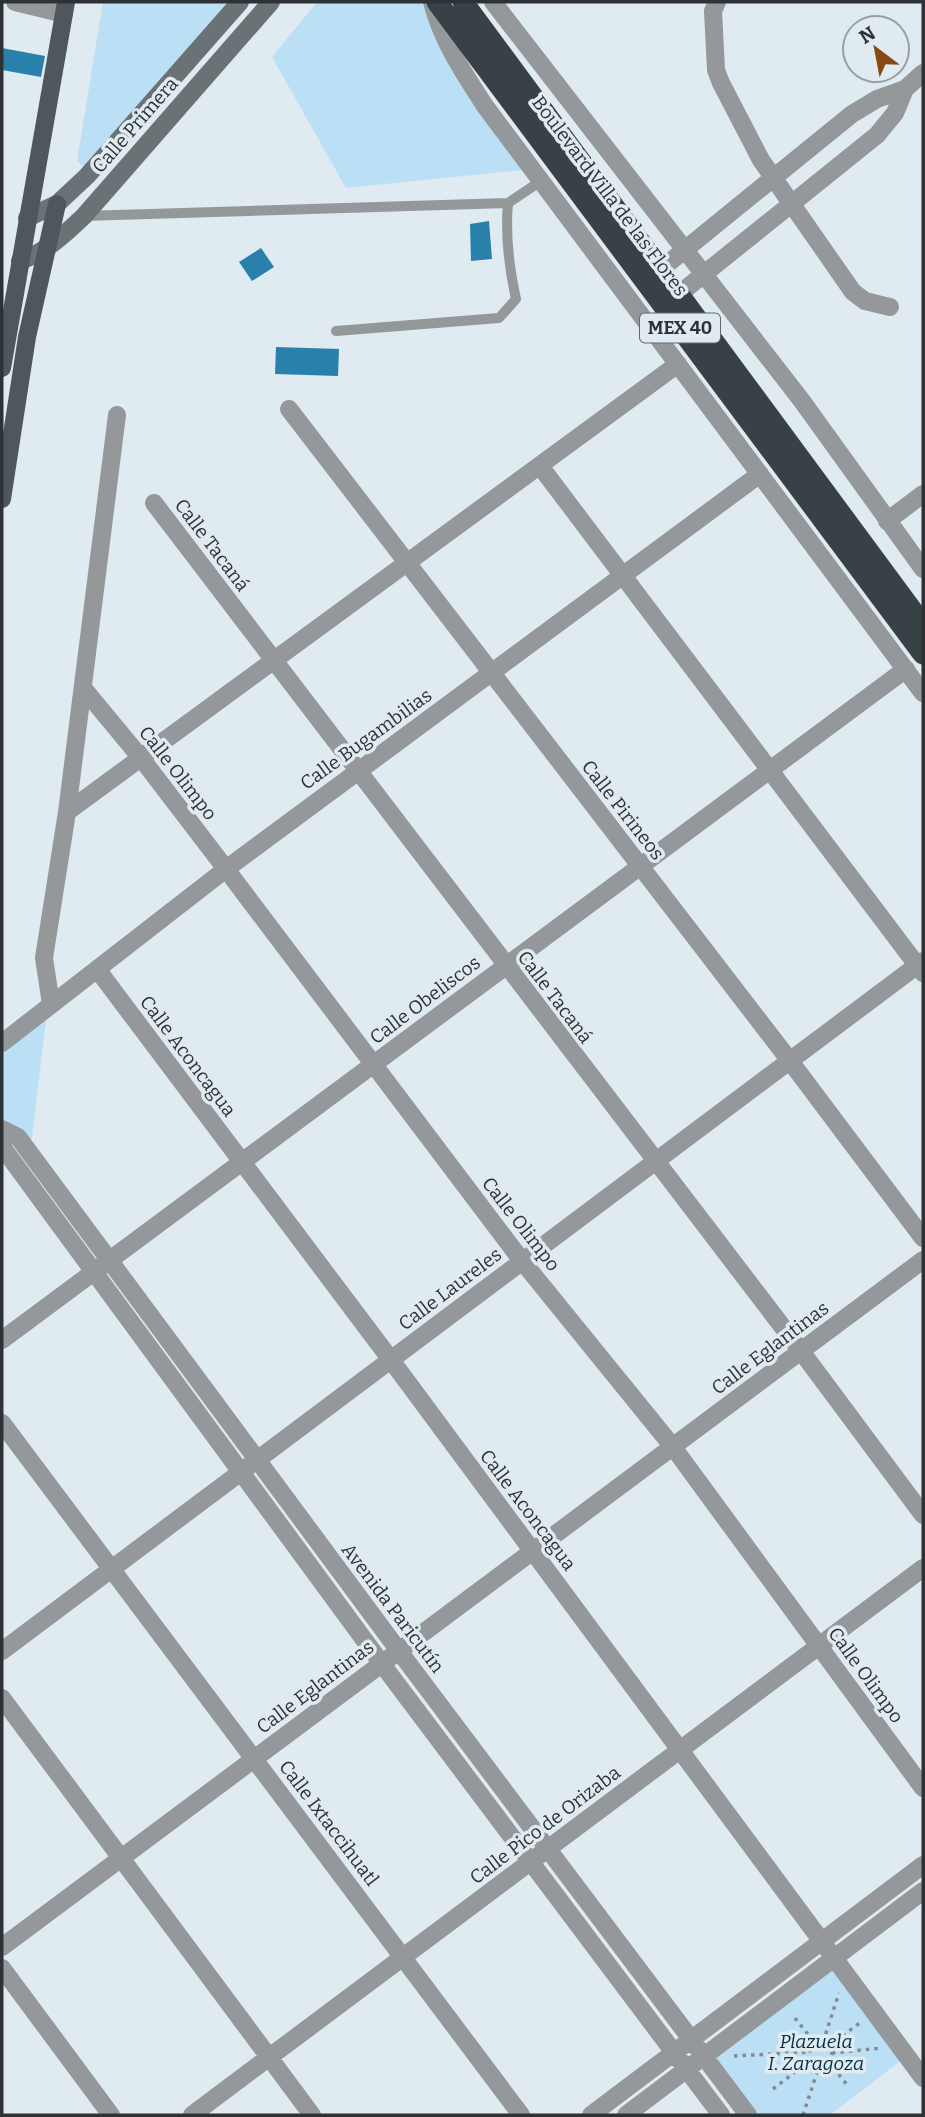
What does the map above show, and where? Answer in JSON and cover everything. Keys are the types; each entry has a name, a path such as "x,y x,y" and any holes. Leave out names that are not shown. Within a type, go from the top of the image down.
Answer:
{"highway":[{"name":"Boulevard Villa de las Flores","path":"434,2 653,276 923,625"},
{"name":"Boulevard Villa de las Flores","path":"463,2 653,276"},
{"name":"Boulevard Villa de las Flores","path":"671,300 923,654"}],"main road":[{"name":"Calle Primera","path":"27,218 57,204 87,176 240,2"},
{"name":"Calle Primera","path":"20,261 49,247 84,216 271,2"},
{"path":"2,368 4,336 65,8"},
{"path":"2,499 27,337 57,204"}],"street":[{"path":"15,2 65,8"},
{"path":"434,2 438,23 451,54 485,106 923,693"},
{"path":"493,2 802,401 923,569"},
{"path":"717,2 713,11 716,70 755,149 853,292 865,301 890,307"},
{"path":"653,276 852,114 877,99 905,89 923,73"},
{"path":"671,300 877,135 895,113 905,89"},
{"path":"67,812 678,364"},
{"name":"Calle Pirineos","path":"289,409 923,1238"},
{"path":"51,1004 44,958 67,812 117,415"},
{"path":"540,466 921,966"},
{"name":"Calle Bugambilias","path":"2,1043 226,869 761,474"},
{"path":"887,521 923,494"},
{"name":"Calle Tacaná","path":"154,503 801,1351 923,1516"},
{"name":"Calle Obeliscos","path":"2,1340 906,669"},
{"name":"Calle Olimpo","path":"83,688 141,758 522,1261 673,1447 923,1788"},
{"name":"Calle Laureles","path":"2,1651 790,1061 921,966"},
{"name":"Calle Aconcagua","path":"97,969 391,1360 923,2078"},
{"name":"Avenida Paricutín","path":"6,1140 110,1261 748,2115"},
{"name":"Avenida Paricutín","path":"6,1140 94,1272 382,1664 721,2115"},
{"name":"Calle Eglantinas","path":"2,1947 923,1260"},
{"name":"Calle Ixtaccihuatl","path":"2,1423 521,2115"},
{"name":"Calle Pico de Orizaba","path":"192,2115 923,1568"},
{"path":"2,1698 312,2115"},
{"path":"591,2115 923,1866"},
{"path":"626,2115 923,1891"},
{"path":"2,1968 111,2115"}],"lane":[{"path":"84,216 508,203 541,181"},
{"path":"336,331 499,318 516,299 509,268 505,228 508,203"}],"path":[{"path":"823,2042 839,1992"},
{"path":"829,2046 870,2014"},
{"path":"794,2018 815,2043"},
{"path":"823,2042 829,2046 832,2053 828,2061 820,2063 812,2059 810,2052 815,2043 823,2042"},
{"path":"832,2053 883,2048"},
{"path":"704,2057 810,2052"},
{"path":"773,2090 812,2059"},
{"path":"828,2061 848,2086"},
{"path":"803,2115 820,2063"}],"green space":[{"path":"103,2 239,2 91,173 77,161"},
{"path":"317,2 429,2 532,169 346,188 272,57"},
{"path":"47,1012 31,1145 2,1121 2,1046"},
{"name":"Plazuela I. Zaragoza","path":"842,1958 912,2052 830,2115 757,2115 712,2055"}],"building":[{"path":"2,48 45,56 41,77 2,70"},
{"path":"489,221 492,259 471,261 470,224"},
{"path":"261,248 274,267 252,281 239,262"},
{"path":"276,347 339,349 338,376 275,374"}]}
